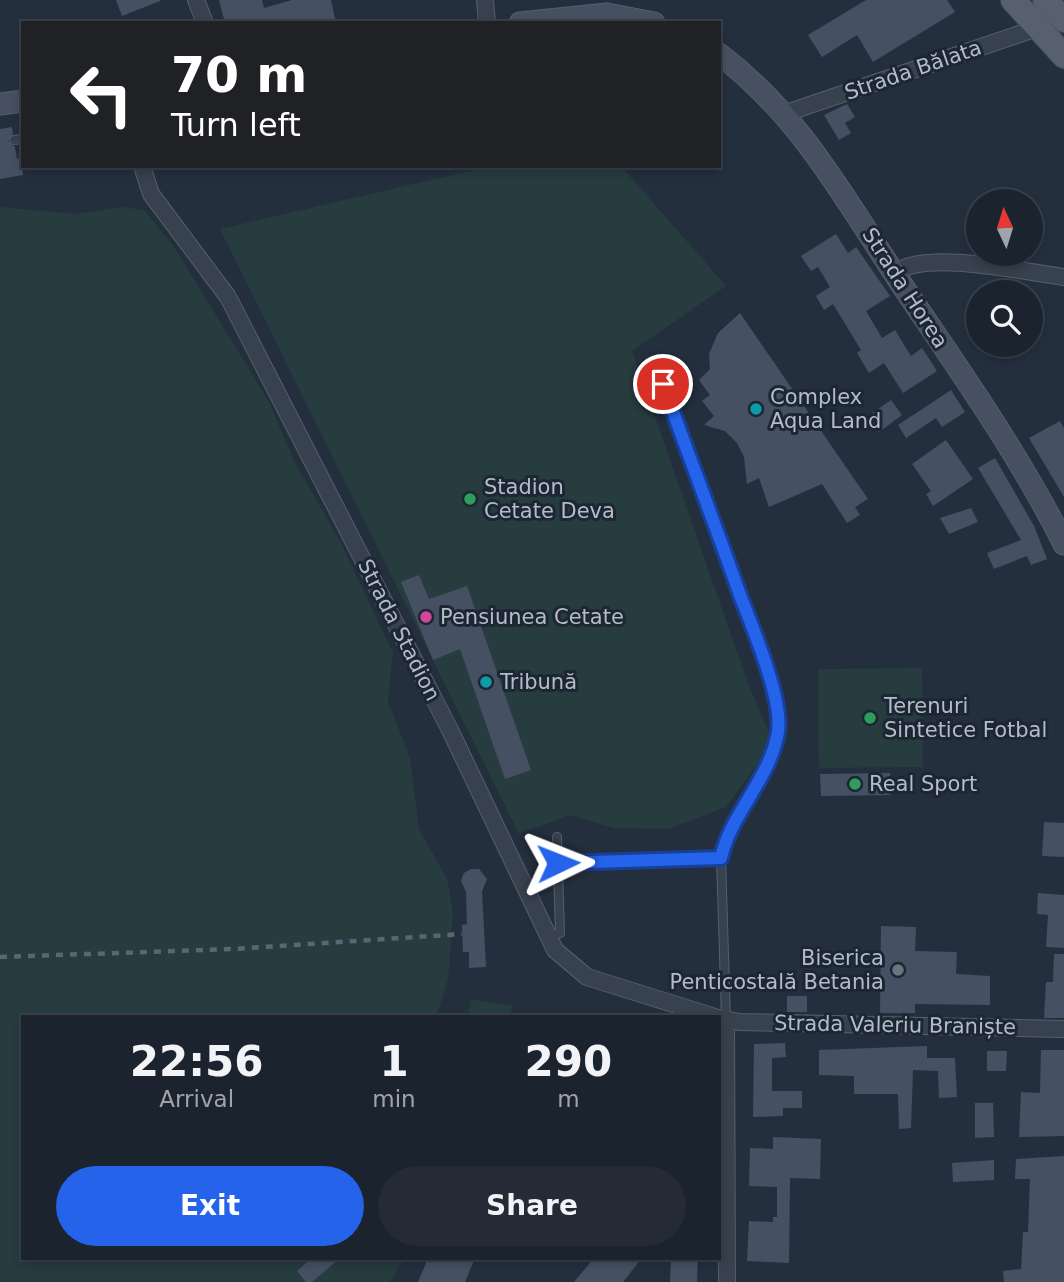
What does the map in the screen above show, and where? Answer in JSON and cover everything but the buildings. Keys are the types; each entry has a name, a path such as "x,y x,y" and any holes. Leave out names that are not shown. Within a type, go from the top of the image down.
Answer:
{"main road":[{"path":"1013,0 1041,27 1064,56"},
{"path":"1045,0 1064,20"},
{"path":"539,21 607,14 644,21"},
{"name":"Strada Horea","path":"721,56 760,86 810,142 1023,469 1064,544"},
{"path":"0,104 21,101"}],"street":[{"path":"196,0 204,21"},
{"path":"485,0 487,21"},
{"name":"Strada Bălata","path":"786,113 1041,27"},
{"name":"Strada Stadion","path":"143,168 151,194 228,296 450,730 548,937 564,960 587,977 710,1015"},
{"path":"895,274 915,263 944,262 1064,277"},
{"name":"Strada Valeriu Braniște","path":"721,1018 1064,1029"},
{"path":"721,1056 727,1282"}],"lane":[{"path":"656,364 759,646 780,716 770,757 722,835 720,1015"},
{"path":"548,937 560,933 557,837"},
{"path":"558,863 721,858"}],"green space":[{"path":"482,168 623,168 726,286 632,351 749,686 773,742 726,807 668,829 614,828 569,815 519,834 220,229"},
{"path":"0,207 75,214 122,207 144,210 175,248 269,402 295,463 340,541 393,653 388,701 410,758 419,829 447,879 453,912 448,980 437,1015 21,1015 21,1260 404,1260 390,1282 0,1282"},
{"name":"Terenuri Sintetice Fotbal","path":"922,668 923,767 819,768 818,669"},
{"path":"471,999 512,1006 510,1015 467,1015"}],"railway":[{"path":"0,957 233,949 462,934"}],"place":[{"name":"Complex Aqua Land","path":"756,409"},
{"name":"Stadion Cetate Deva","path":"470,499"},
{"name":"Pensiunea Cetate","path":"426,617"},
{"name":"Tribună","path":"486,682"},
{"name":"Terenuri Sintetice Fotbal","path":"870,718"},
{"name":"Real Sport","path":"855,784"},
{"name":"Biserica Penticostală Betania","path":"898,970"}],"route":[{"path":"558,863 721,858 725,838 766,766 778,733 780,716 759,646 663,384"}]}
